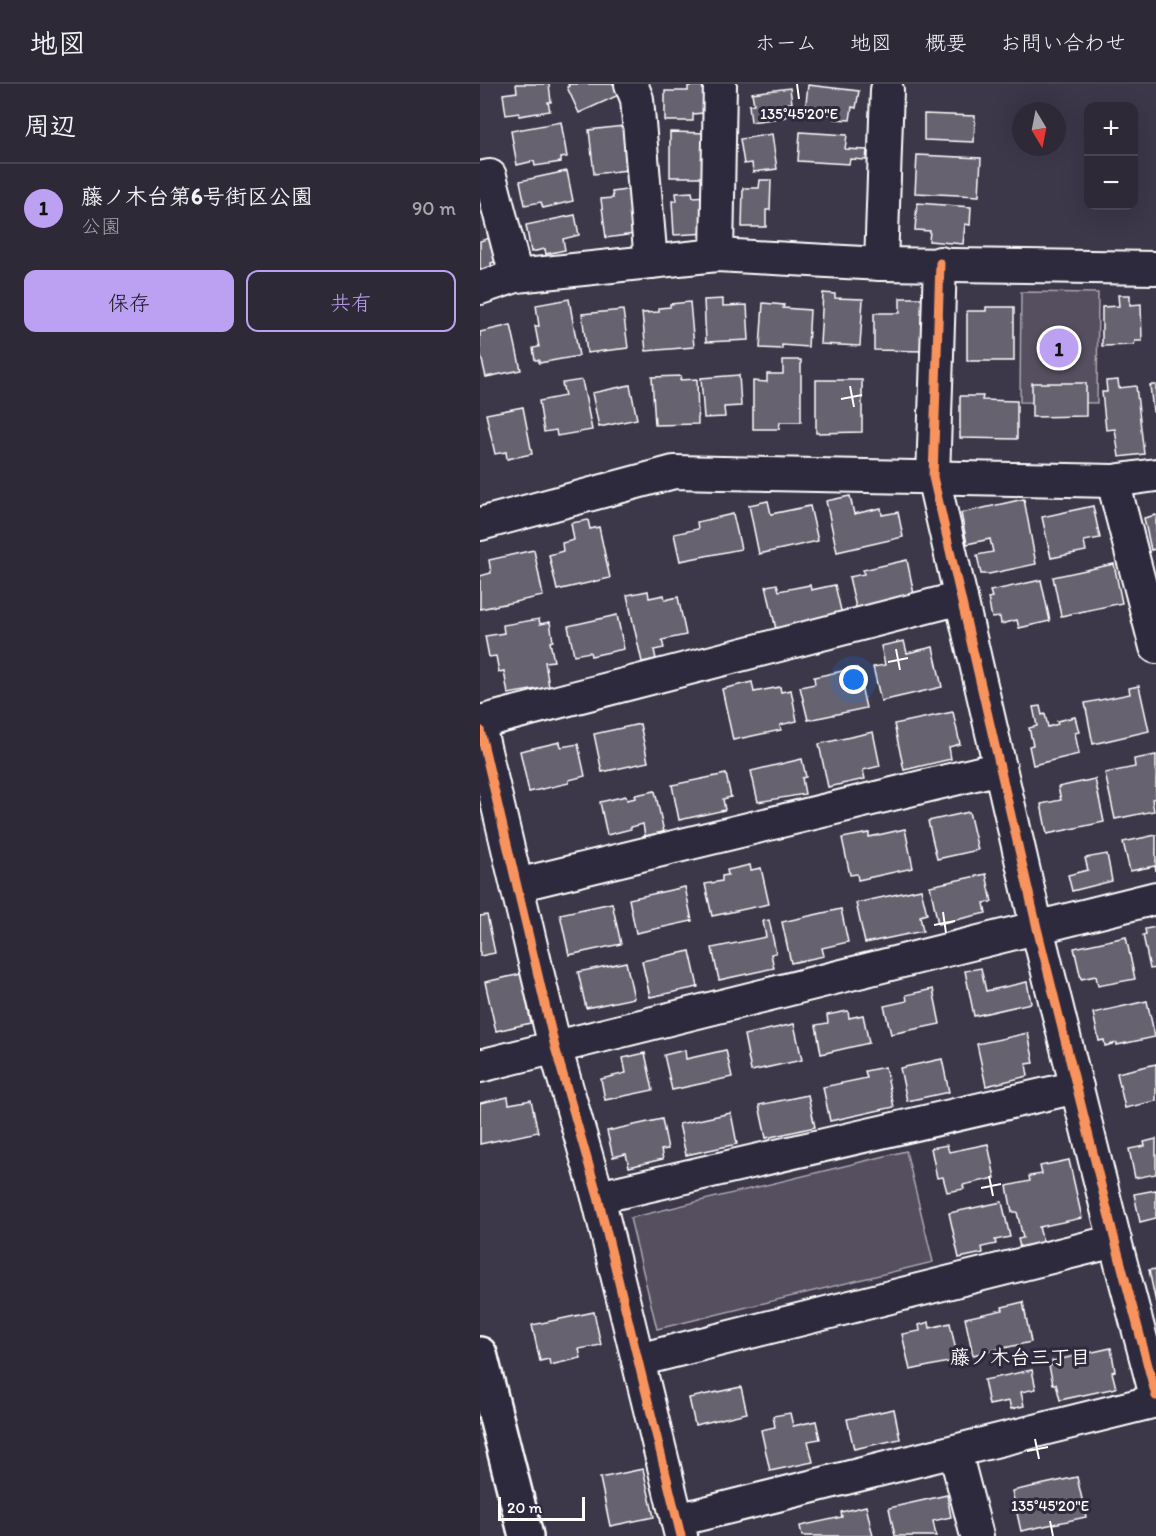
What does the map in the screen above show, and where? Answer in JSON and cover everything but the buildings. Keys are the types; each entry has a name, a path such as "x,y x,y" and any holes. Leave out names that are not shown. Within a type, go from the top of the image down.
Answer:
{"street":[{"path":"631,84 637,99 651,262"},
{"path":"717,255 720,84"},
{"path":"881,264 887,90"},
{"path":"480,178 490,176 516,276"},
{"path":"480,288 516,276 717,255 881,264 940,263 1156,268"},
{"path":"940,263 933,477 1037,928 1114,1241 1156,1396"},
{"path":"480,524 674,472 1113,481 1156,476"},
{"path":"1113,481 1156,647"},
{"path":"480,722 961,598"},
{"path":"480,730 555,1047 598,1197 679,1528 955,1452 1156,1401"},
{"path":"517,885 1000,768"},
{"path":"480,1066 1156,898"},
{"path":"598,1197 1077,1087"},
{"path":"638,1360 1114,1241"},
{"path":"480,1354 526,1536"},
{"path":"955,1452 977,1536"}],"shaded area":[{"path":"1021,292 1098,293 1097,403 1020,402"},
{"path":"906,1151 933,1262 657,1329 630,1218"}],"cycle path":[{"path":"940,263 933,477 1037,928 1156,1396"},
{"path":"480,730 555,1047 598,1197 681,1536"}],"place":[{"name":"藤ノ木台第6号街区公園","path":"1059,348"}],"district":[{"name":"藤ノ木台三丁目","path":"1020,1357"}]}
